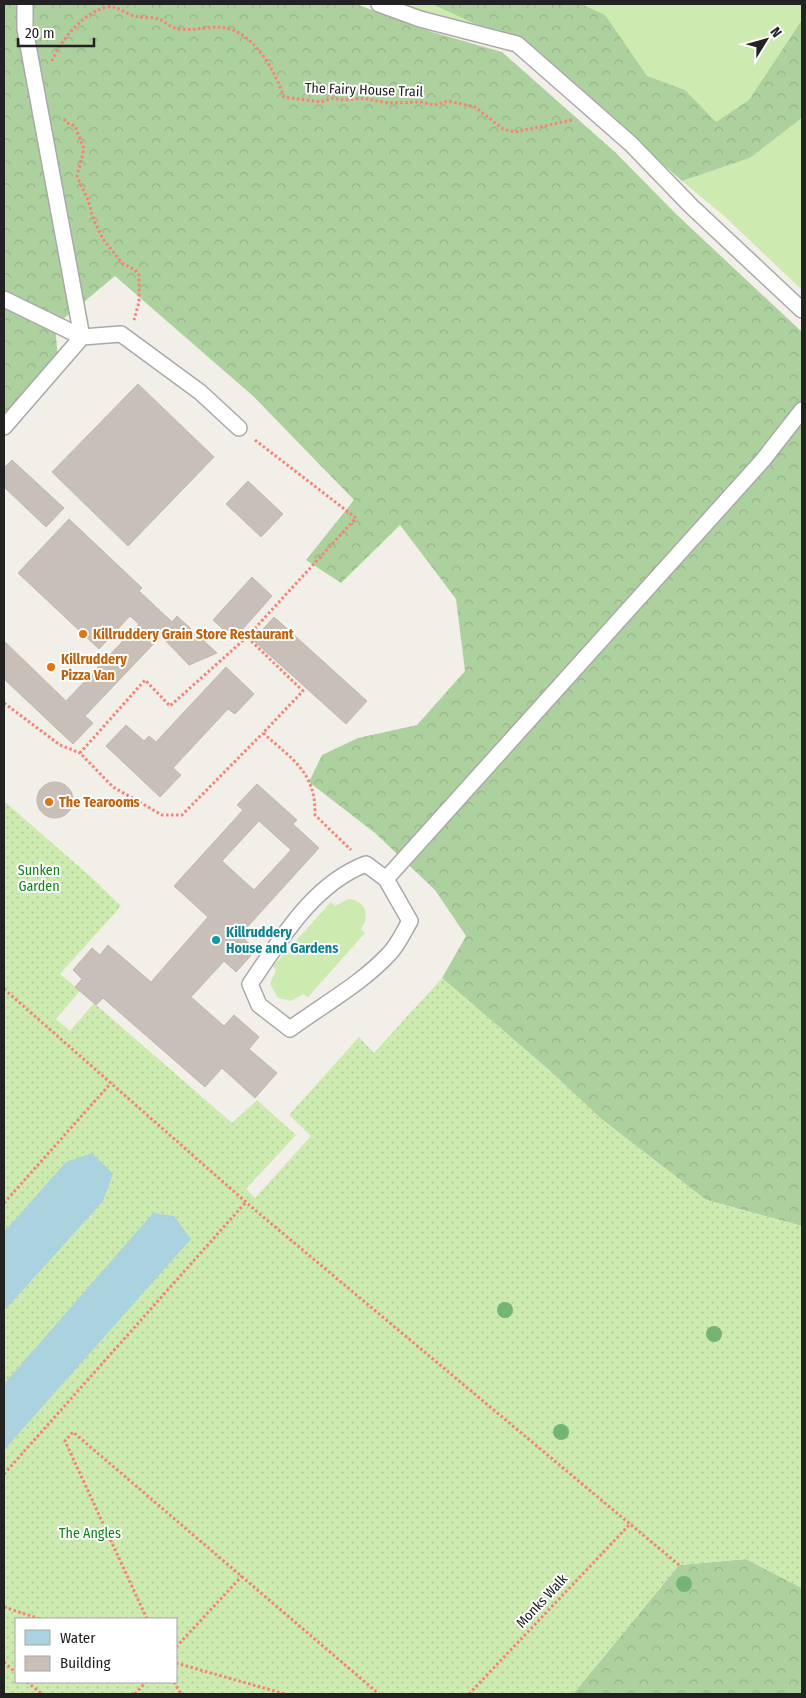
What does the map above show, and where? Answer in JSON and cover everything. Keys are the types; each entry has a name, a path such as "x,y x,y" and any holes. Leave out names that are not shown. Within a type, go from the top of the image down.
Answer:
{"lane":[{"path":"25,4 25,29 82,337"},
{"path":"379,4 420,19 517,44 631,144 698,213 802,310"},
{"path":"4,299 82,337 121,334 200,392 239,428"},
{"path":"4,428 82,337"},
{"path":"386,879 762,460 802,410"},
{"path":"366,864 386,879 410,921 391,952 360,982 332,998 290,1029 259,1005 250,984 282,938 314,898 348,871 366,864"}],"path":[{"name":"The Fairy House Trail","path":"50,67 55,55 78,24 94,12 108,7 118,8 136,16 160,19 173,28 191,31 217,27 246,37 267,59 276,73 284,97 289,99 321,102 333,98 344,100 362,98 388,103 421,102 434,105 448,100 475,107 503,130 515,132 597,115"},
{"path":"62,116 67,123 75,126 79,131 84,149 77,176 88,200 94,221 103,239 122,263 139,274 139,302 129,340"},
{"path":"80,753 145,680 170,706 247,637 356,518 239,428"},
{"path":"4,703 60,745 80,753 113,787 162,815 182,815 303,691 247,637"},
{"path":"263,733 306,772 316,799 315,815 366,864"},
{"path":"4,988 246,1202 679,1565"},
{"path":"4,1203 111,1083"},
{"path":"4,1474 246,1202"},
{"path":"147,1618 65,1441 73,1432 379,1694"},
{"name":"Monks Walk","path":"469,1694 631,1523"},
{"path":"178,1645 242,1576"},
{"path":"4,1607 37,1618"},
{"path":"4,1662 15,1672"},
{"path":"178,1664 285,1694"},
{"path":"28,1683 42,1694"},
{"path":"135,1694 145,1683"},
{"path":"175,1683 181,1694"}],"green space":[{"path":"4,4 356,4 432,32 502,52 616,153 676,214 802,332 802,1226 706,1200 600,1118 549,1070 442,978 466,936 435,890 375,833 309,782 322,755 358,738 417,725 465,671 456,599 400,525 341,583 306,560 354,500 253,396 115,276 55,326 58,358 4,417"},
{"path":"402,4 802,4 802,46 751,102 716,126 532,50"},
{"path":"432,4 581,4 605,15 647,76 685,90 716,122 749,100 802,20 802,118 750,158 682,181 532,50"},
{"path":"802,118 802,290 723,215 682,181 750,158"},
{"path":"4,801 91,877 121,906 60,974 80,991 56,1019 70,1031 94,1003 232,1123 257,1100 296,1135 246,1189 255,1198 311,1136 289,1115 359,1037 374,1053 442,978 549,1070 600,1118 706,1200 802,1226 802,1588 746,1559 679,1565 573,1694 4,1694"},
{"path":"348,899 359,902 365,909 366,919 361,929 365,933 308,997 303,994 291,1001 278,998 270,984 276,970 273,966 331,902 335,906"},
{"path":"746,1559 802,1588 802,1694 573,1694 679,1565"}],"water":[{"path":"92,1153 113,1174 103,1201 4,1311 4,1232 66,1162"},
{"path":"153,1213 174,1216 191,1239 4,1450 4,1384"}],"building":[{"path":"138,384 214,457 128,546 52,472"},
{"path":"12,460 64,508 46,527 4,487 4,468"},
{"path":"248,481 283,514 261,537 226,504"},
{"path":"69,519 142,588 139,591 172,622 177,616 217,653 189,665 161,636 85,716 93,723 73,744 4,679 4,641 66,701 139,624 130,616 99,649 18,573"},
{"path":"252,577 272,596 234,639 213,620"},
{"path":"274,617 367,701 346,724 253,640"},
{"path":"226,667 254,694 235,714 228,709 173,768 181,775 160,797 106,746 126,725 144,741 149,736 156,742"},
{"path":"55,782 62,783 68,787 72,793 72,807 68,813 62,817 55,818 48,817 42,813 38,807 37,800 38,793 42,787 48,783"},
{"name":"Killruddery House and Gardens","path":"257,784 297,820 293,824 319,848 240,935 256,950 236,972 224,961 191,997 224,1026 234,1015 259,1037 249,1049 277,1073 255,1098 222,1068 205,1087 103,998 96,1005 75,987 82,979 73,970 92,948 100,955 108,945 151,982 208,917 174,886 243,810 237,805","holes":["259,821 291,850 254,890 222,861"]}],"place":[{"name":"Killruddery Grain Store Restaurant","path":"83,634"},
{"name":"Killruddery Pizza Van","path":"51,667"},
{"name":"The Tearooms","path":"49,802"},
{"name":"Killruddery House and Gardens","path":"216,940"}],"park label":[{"name":"Sunken Garden","path":"39,878"},
{"name":"The Angles","path":"90,1533"}]}
